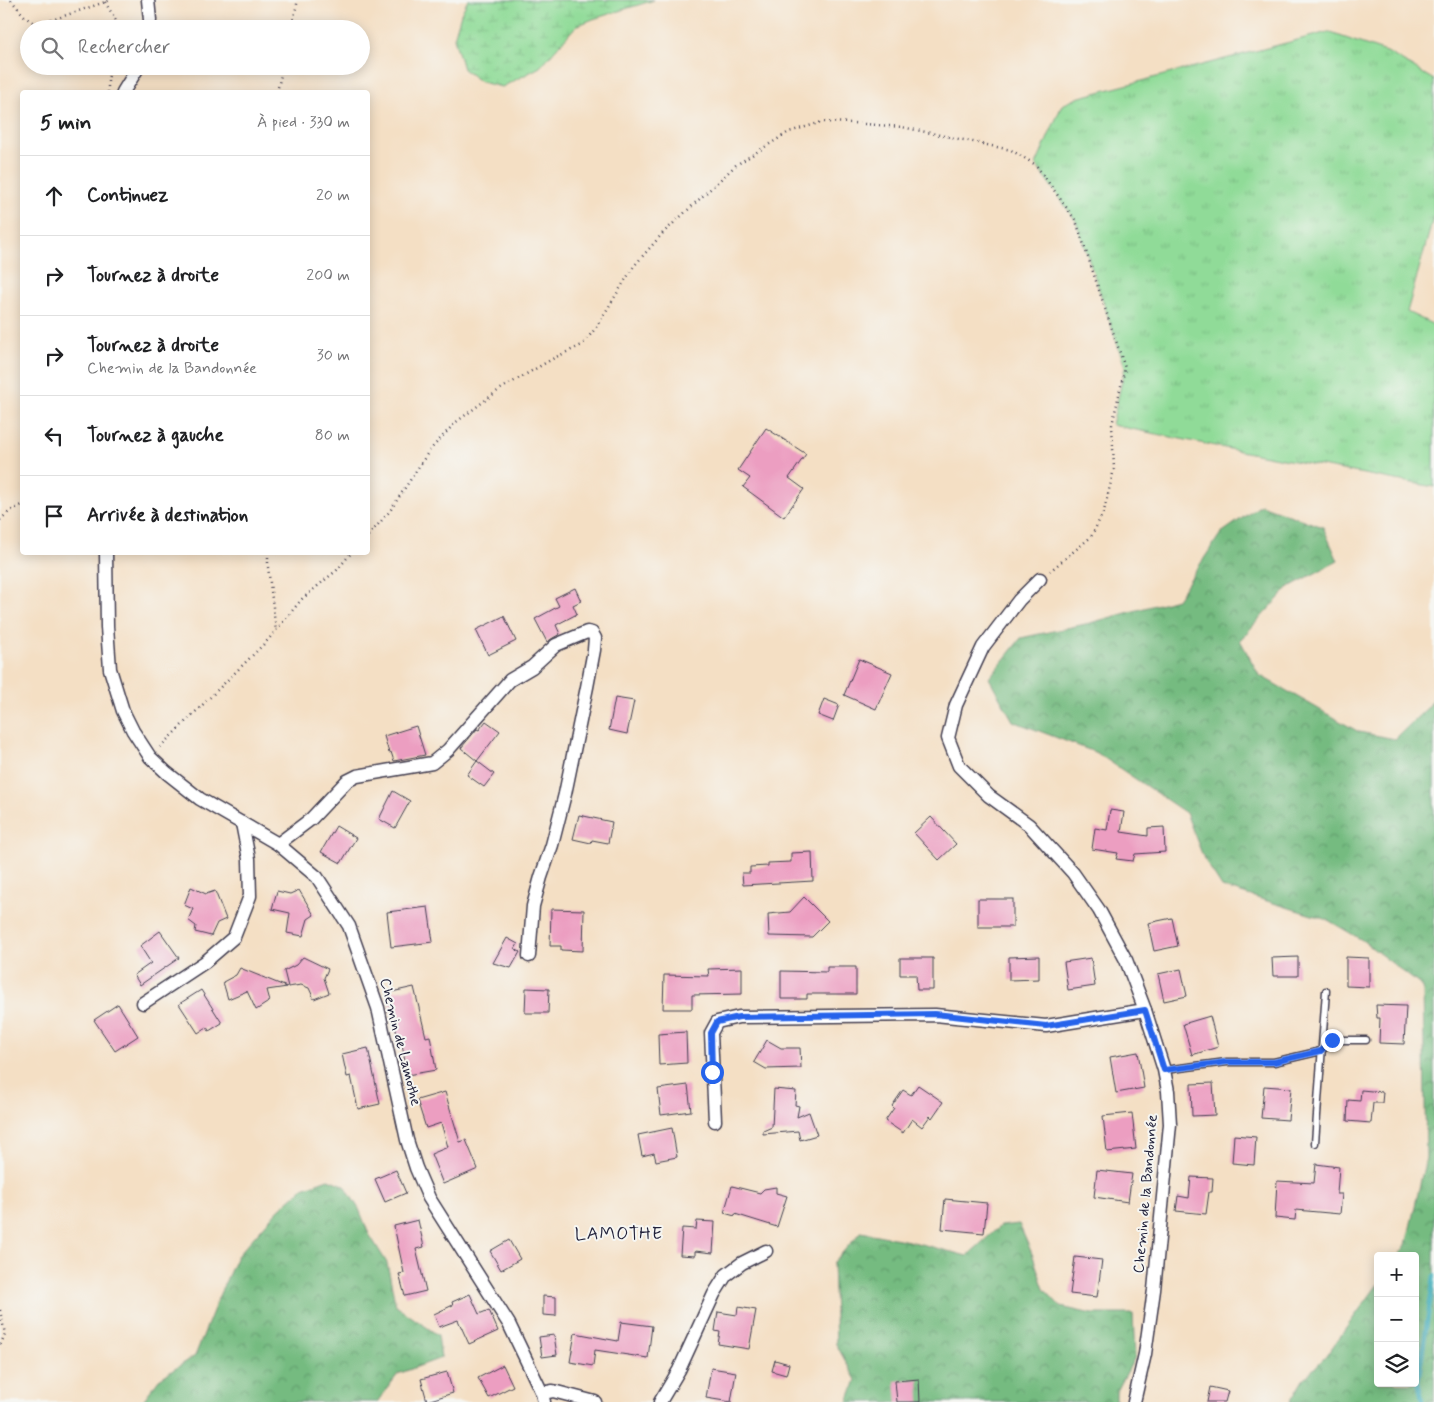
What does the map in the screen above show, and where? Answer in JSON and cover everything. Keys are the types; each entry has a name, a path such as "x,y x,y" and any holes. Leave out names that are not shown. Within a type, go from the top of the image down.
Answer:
{"street":[{"path":"148,0 150,20"},
{"path":"124,90 133,75"},
{"name":"Chemin de Lamothe","path":"106,555 107,627 110,669 123,711 133,731 150,757 167,773 200,799 278,844 317,877 349,926 378,1008 407,1140 416,1168 430,1198 509,1324 543,1397"},
{"name":"Chemin de la Bandonnée","path":"1040,579 1019,600 984,647 956,704 948,738 959,766 989,796 1029,825 1080,882 1126,960 1145,1010 1164,1070 1168,1091 1170,1124 1154,1290 1145,1354 1134,1402"},
{"path":"278,844 311,819 347,781 357,776 432,763 448,750 510,680 532,667 556,645 587,632 592,633 595,638 594,650 587,687 556,828 533,906 529,956"},
{"path":"143,1003 205,962 234,937 250,896 249,859 242,823"},
{"path":"715,1121 711,1033 717,1022 739,1017 935,1014 1046,1026 1145,1010"},
{"path":"660,1402 679,1370 714,1294 726,1276 742,1263 766,1251"},
{"path":"543,1397 553,1391 595,1402"}],"lane":[{"path":"1314,1143 1326,991"},
{"path":"1164,1070 1227,1062 1274,1062 1321,1051 1332,1040 1366,1040"}],"path":[{"path":"11,0 28,20"},
{"path":"52,20 111,0"},
{"path":"293,20 298,0"},
{"path":"105,2 116,20"},
{"path":"108,90 109,75"},
{"path":"278,90 281,75"},
{"path":"370,534 390,511 429,451 455,423 499,390 554,358 582,345 595,329 634,266 663,233 736,165 789,132 822,122 853,123 902,127 1011,150 1036,165 1076,221 1125,368 1112,425 1114,469 1104,512 1091,537 1040,579"},
{"path":"0,520 10,511 20,506"},
{"path":"268,555 276,631"},
{"path":"150,757 268,640 302,599 337,570 350,555"},
{"path":"0,1310 4,1334 0,1346"}],"green space":[{"path":"468,0 654,0 576,26 540,67 502,87 481,82 463,69 454,38 461,14"},
{"path":"1328,32 1389,53 1434,80 1434,215 1407,312 1434,325 1434,487 1112,425 1125,367 1076,221 1036,165 1062,105 1080,97"},
{"path":"1261,505 1323,527 1338,561 1289,587 1240,640 1259,675 1359,732 1395,739 1429,706 1434,698 1434,1402 1290,1402 1303,1380 1326,1356 1374,1290 1374,1387 1419,1387 1419,1252 1401,1252 1406,1245 1426,1158 1423,987 1362,940 1328,920 1222,887 1204,859 1186,813 1097,753 1013,721 989,678 1021,638 1090,623 1177,599 1221,533"},
{"path":"328,1179 344,1185 359,1209 369,1234 387,1263 396,1306 438,1335 441,1358 398,1374 377,1402 142,1402 159,1379 195,1356 237,1256 278,1210 303,1188"},
{"path":"1019,1224 1033,1256 1044,1289 1061,1307 1092,1314 1133,1314 1135,1357 1116,1393 1116,1402 848,1402 856,1380 836,1344 833,1263 861,1232 909,1241 967,1256 1000,1226"}],"building":[{"path":"766,428 806,454 789,478 804,489 784,517 743,487 750,478 738,470"},
{"path":"575,588 581,601 573,605 577,614 556,625 560,634 547,642 535,619 559,606 555,598"},
{"path":"504,616 516,641 488,655 476,630"},
{"path":"859,659 892,673 876,709 844,695"},
{"path":"615,698 634,701 627,734 609,730"},
{"path":"824,699 839,705 833,721 818,715"},
{"path":"486,721 500,731 477,761 461,748"},
{"path":"416,726 425,755 394,761 391,752 389,753 384,736"},
{"path":"477,761 494,774 484,787 467,775"},
{"path":"393,791 410,801 395,828 379,819"},
{"path":"1110,810 1124,812 1121,832 1148,836 1148,828 1164,827 1165,852 1135,854 1133,861 1116,859 1118,853 1092,849 1095,828 1107,830"},
{"path":"579,815 612,822 608,843 592,840 591,843 573,839"},
{"path":"931,817 956,844 939,860 914,833"},
{"path":"336,826 356,838 341,863 321,852"},
{"path":"812,852 813,881 743,885 742,873 750,873 750,867 768,866 768,863 791,862 791,853"},
{"path":"191,887 206,894 215,891 226,919 217,923 211,936 195,932 196,926 188,920 193,909 184,905"},
{"path":"299,890 314,915 308,919 303,936 287,933 290,913 272,909 277,891 290,894"},
{"path":"804,897 828,921 812,937 769,936 768,914 790,912"},
{"path":"978,899 1013,899 1013,927 978,927"},
{"path":"428,907 433,942 391,947 387,912"},
{"path":"551,909 584,910 583,951 561,950 561,946 550,946"},
{"path":"1172,918 1178,946 1154,951 1148,923"},
{"path":"160,931 179,958 140,985 134,975 151,963 140,946"},
{"path":"507,938 518,944 515,949 520,952 511,968 493,963"},
{"path":"1039,956 1039,979 1009,980 1009,957"},
{"path":"303,957 328,969 324,978 329,993 314,999 309,988 301,985 288,987 284,971 296,965"},
{"path":"1298,957 1298,976 1273,976 1272,958"},
{"path":"1346,957 1369,958 1369,987 1346,986"},
{"path":"900,958 933,958 933,990 917,990 916,975 900,975"},
{"path":"1091,958 1095,986 1068,990 1064,962"},
{"path":"827,967 856,967 856,994 807,994 807,999 781,999 781,971 827,972"},
{"path":"240,968 287,987 267,990 270,1001 256,1010 247,991 228,999 223,982 236,975"},
{"path":"742,968 742,994 692,995 692,1009 663,1009 664,975 709,976 708,969"},
{"path":"1181,969 1187,996 1164,1001 1158,974"},
{"path":"414,987 426,1037 430,1036 436,1070 407,1075 401,1037 398,1038 387,993"},
{"path":"526,988 549,989 548,1013 525,1013"},
{"path":"201,990 222,1023 209,1031 207,1027 198,1033 179,1004"},
{"path":"118,1004 138,1036 115,1051 94,1020"},
{"path":"1376,1005 1406,1006 1404,1044 1379,1043 1380,1018 1377,1018"},
{"path":"1210,1016 1218,1047 1192,1055 1183,1024"},
{"path":"686,1032 687,1063 659,1065 658,1034"},
{"path":"767,1040 781,1048 800,1048 801,1068 766,1069 754,1062"},
{"path":"368,1048 380,1104 358,1109 351,1076 347,1077 342,1054"},
{"path":"1138,1052 1144,1088 1116,1093 1110,1057"},
{"path":"1213,1083 1215,1115 1192,1116 1191,1084"},
{"path":"688,1085 691,1111 661,1115 658,1089"},
{"path":"918,1085 943,1102 932,1118 930,1116 922,1127 912,1119 903,1133 885,1121 903,1090 911,1095"},
{"path":"1264,1086 1291,1088 1288,1120 1261,1118"},
{"path":"774,1089 796,1091 795,1105 799,1106 797,1117 809,1112 817,1135 800,1140 798,1131 763,1134 763,1131 772,1127"},
{"path":"1361,1090 1383,1092 1382,1103 1373,1103 1371,1123 1347,1121 1348,1100 1360,1101"},
{"path":"445,1092 460,1142 466,1140 478,1169 443,1184 431,1154 448,1147 441,1123 426,1128 417,1100"},
{"path":"1132,1113 1136,1149 1107,1152 1103,1116"},
{"path":"672,1128 677,1157 656,1161 654,1153 642,1156 638,1135"},
{"path":"1234,1135 1256,1137 1254,1165 1232,1163"},
{"path":"1316,1164 1339,1167 1337,1194 1342,1194 1340,1214 1296,1210 1295,1220 1275,1218 1277,1181 1314,1183"},
{"path":"396,1170 406,1193 385,1202 375,1179"},
{"path":"1097,1170 1132,1174 1128,1202 1094,1197"},
{"path":"1191,1177 1213,1178 1212,1192 1209,1192 1206,1214 1176,1211 1178,1196 1189,1198"},
{"path":"732,1186 760,1193 764,1189 776,1187 776,1193 787,1196 777,1227 735,1214 735,1216 724,1213"},
{"path":"945,1199 987,1203 984,1233 942,1229"},
{"path":"418,1220 424,1247 416,1249 426,1291 405,1296 399,1274 404,1273 394,1226"},
{"path":"697,1221 715,1222 713,1253 695,1251 695,1256 680,1255 682,1228 696,1229"},
{"path":"509,1240 520,1259 501,1270 490,1251"},
{"path":"1075,1257 1102,1260 1097,1297 1070,1294"},
{"path":"470,1294 479,1314 489,1310 498,1331 469,1344 458,1320 439,1327 434,1314 453,1305 452,1302"},
{"path":"543,1296 556,1297 556,1316 543,1315"},
{"path":"738,1307 756,1310 749,1349 718,1344 720,1332 715,1331 718,1312 737,1315"},
{"path":"621,1322 652,1326 648,1358 595,1350 593,1366 570,1362 575,1333 618,1341"},
{"path":"554,1335 557,1355 542,1357 539,1337"},
{"path":"775,1360 789,1364 786,1375 772,1371"},
{"path":"503,1365 513,1386 489,1398 478,1378"},
{"path":"711,1368 736,1372 731,1402 706,1398"},
{"path":"447,1372 453,1393 427,1401 421,1379"},
{"path":"919,1379 920,1402 897,1402 895,1381"},
{"path":"1210,1387 1228,1391 1225,1402 1207,1402"}],"waterway":[{"path":"1422,1402 1418,1382 1434,1276"}],"district":[{"name":"LAMOTHE","path":"619,1234"}],"route":[{"path":"712,1072 711,1033 717,1022 739,1017 935,1014 1046,1026 1145,1010 1164,1070 1227,1062 1274,1062 1321,1051 1332,1040"}]}
